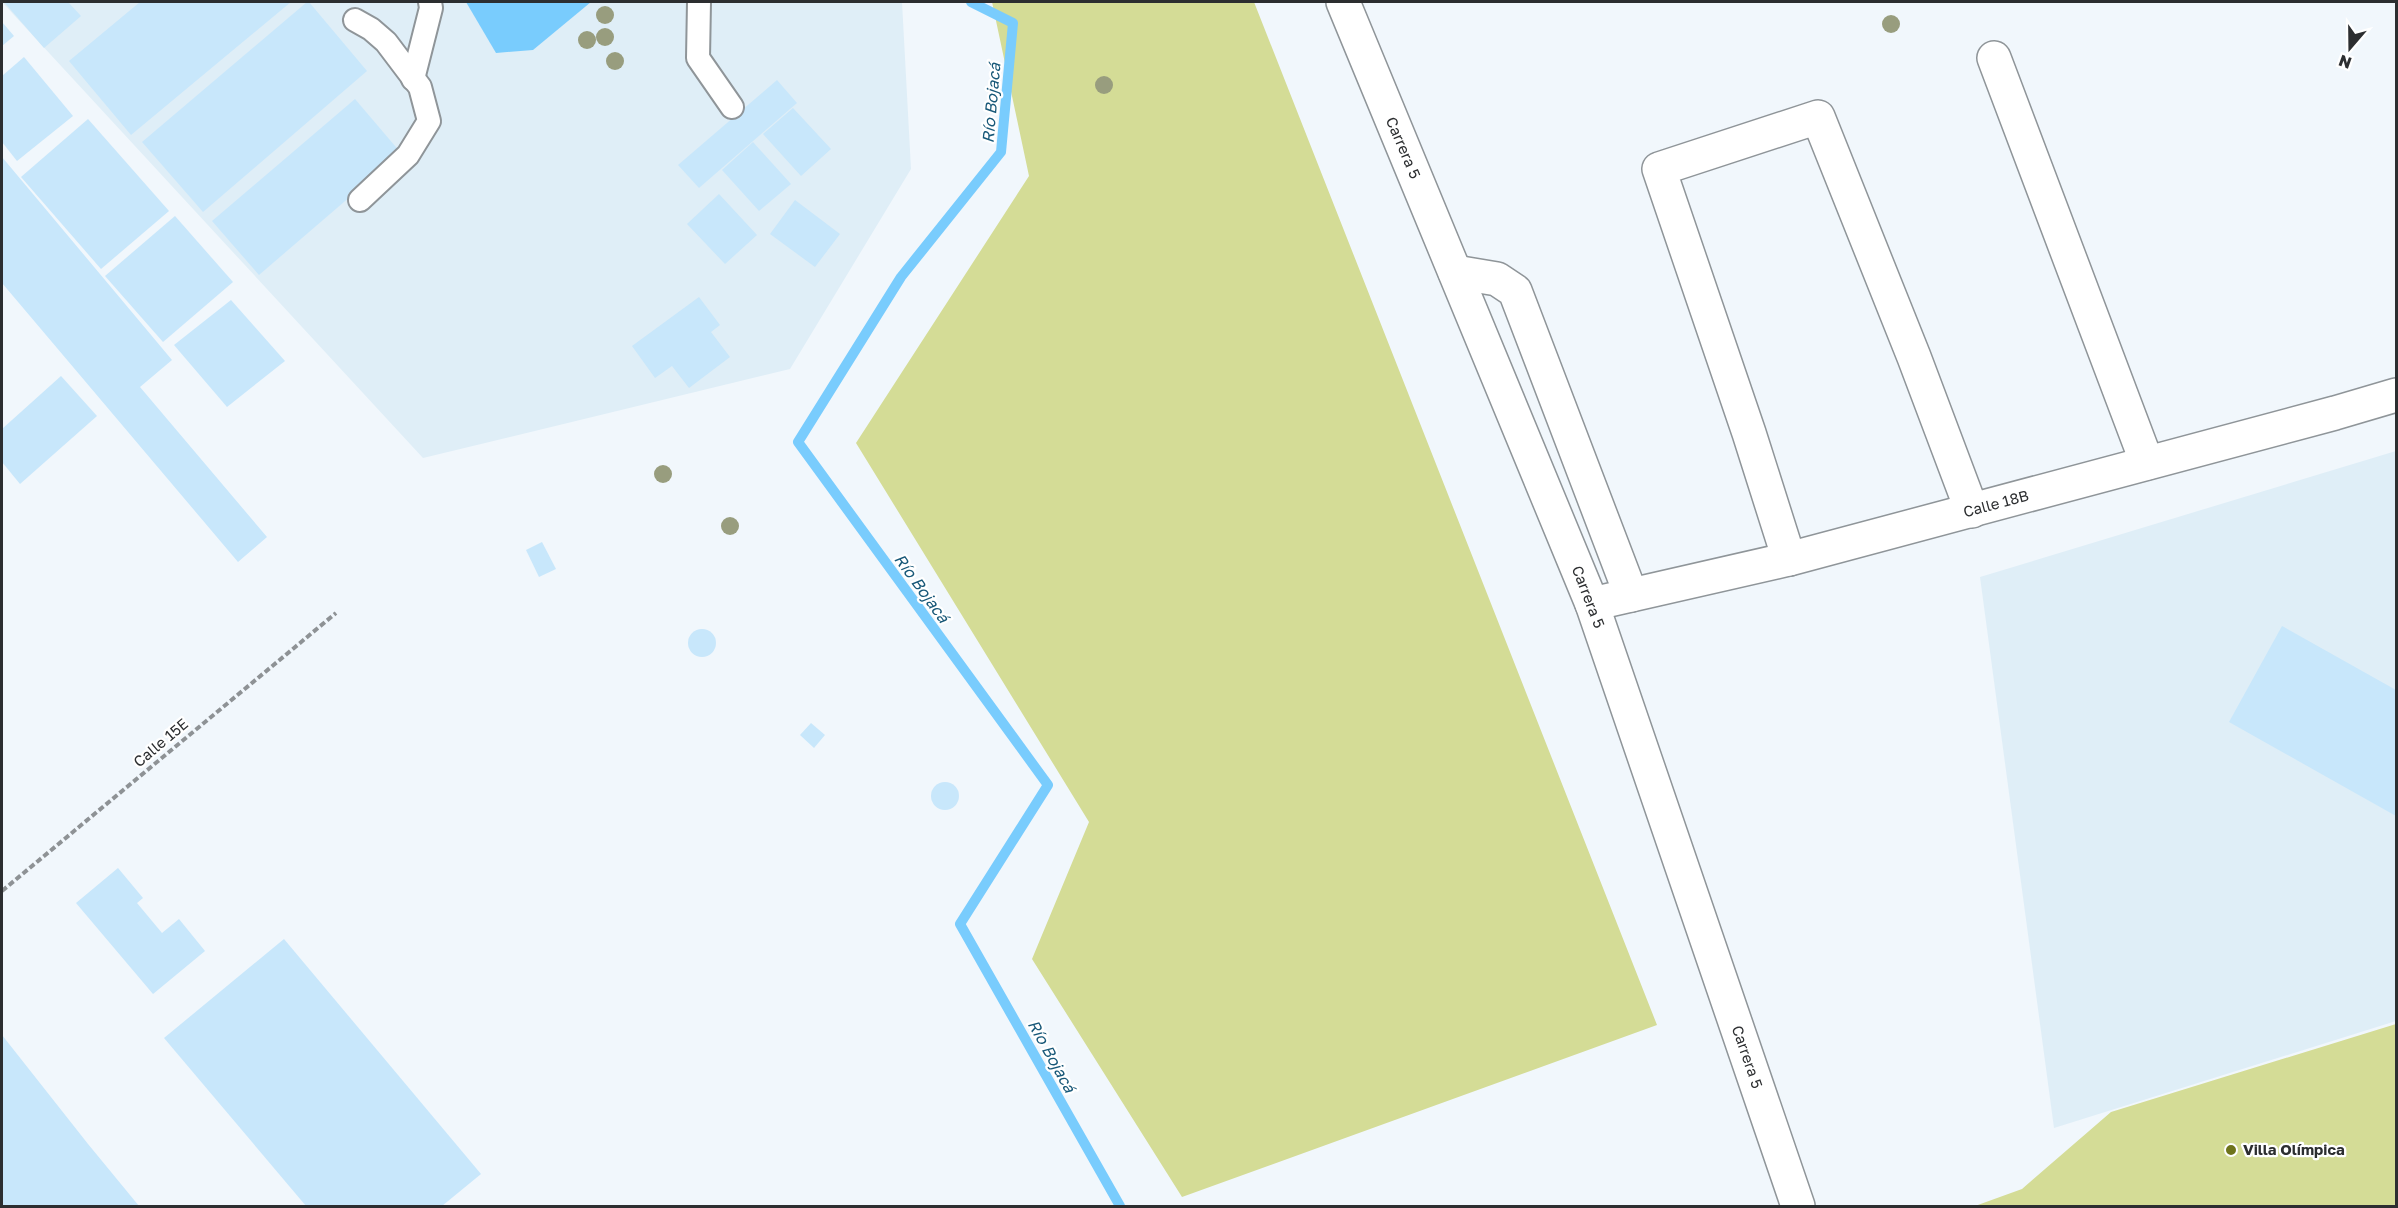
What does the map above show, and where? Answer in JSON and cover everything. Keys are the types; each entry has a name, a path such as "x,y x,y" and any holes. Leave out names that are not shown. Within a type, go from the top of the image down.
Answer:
{"street":[{"name":"Carrera 5","path":"1343,2 1592,604 1798,1206"},
{"path":"1994,58 2147,464"},
{"path":"1789,559 1749,433 1659,169 1818,117 1910,346 1972,511"},
{"path":"1455,272 1497,279 1515,291 1631,595"},
{"name":"Calle 18B","path":"1592,604 1789,559 2397,395"}],"lane":[{"path":"413,79 431,8 430,2"},
{"path":"699,2 698,58 732,107"},
{"path":"355,20 371,29 386,42 420,87 429,121 408,155 360,200"}],"path":[{"name":"Calle 15E","path":"2,891 336,614"}],"shaded area":[{"path":"2,2 902,2 911,169 790,369 423,458"},
{"path":"2396,451 2396,1021 2054,1128 1980,577"}],"green space":[{"path":"992,2 1254,2 1657,1025 1182,1197 1032,959 1089,822 856,443 1029,176"},
{"name":"Villa Olímpica","path":"2396,1024 2396,1206 1975,1206 2022,1189 2111,1112"}],"water":[{"path":"466,2 591,2 533,50 496,53"}],"building":[{"path":"4,2 68,2 81,16 44,48"},
{"path":"140,2 291,2 131,135 69,61"},
{"path":"307,2 367,71 203,212 142,142"},
{"path":"2,22 14,36 2,46"},
{"path":"24,57 73,116 17,161 2,142 2,76"},
{"path":"777,80 797,103 699,188 678,165"},
{"path":"355,99 401,153 259,275 212,221"},
{"path":"793,108 831,149 801,176 763,134"},
{"path":"88,119 169,211 101,269 21,177"},
{"path":"753,142 791,184 759,211 722,170"},
{"path":"2,157 172,360 140,387 267,537 238,562 2,283"},
{"path":"719,194 757,235 725,264 687,224"},
{"path":"795,200 840,234 815,267 770,234"},
{"path":"175,216 233,282 163,342 105,276"},
{"path":"699,297 720,325 711,332 730,357 689,388 672,366 655,378 632,346"},
{"path":"231,300 285,361 227,407 174,345"},
{"path":"61,376 97,416 20,484 2,462 2,429"},
{"path":"542,542 556,569 539,577 526,550"},
{"path":"2282,626 2396,690 2396,816 2229,722"},
{"path":"702,629 712,633 716,643 712,653 702,657 692,653 688,643 692,633"},
{"path":"811,723 825,735 814,748 800,735"},
{"path":"945,782 955,786 959,796 955,806 945,810 935,806 931,796 935,786"},
{"path":"118,868 143,898 137,903 162,933 179,919 205,951 153,994 76,903"},
{"path":"284,939 481,1174 442,1206 306,1206 164,1038"},
{"path":"2,1035 88,1144 139,1206 2,1206"}],"waterway":[{"name":"Río Bojacá","path":"971,2 1013,23 1001,152 901,277 798,442 1048,785 960,924 1120,1206"}],"place":[{"name":"Villa Olímpica","path":"2231,1150"}]}
